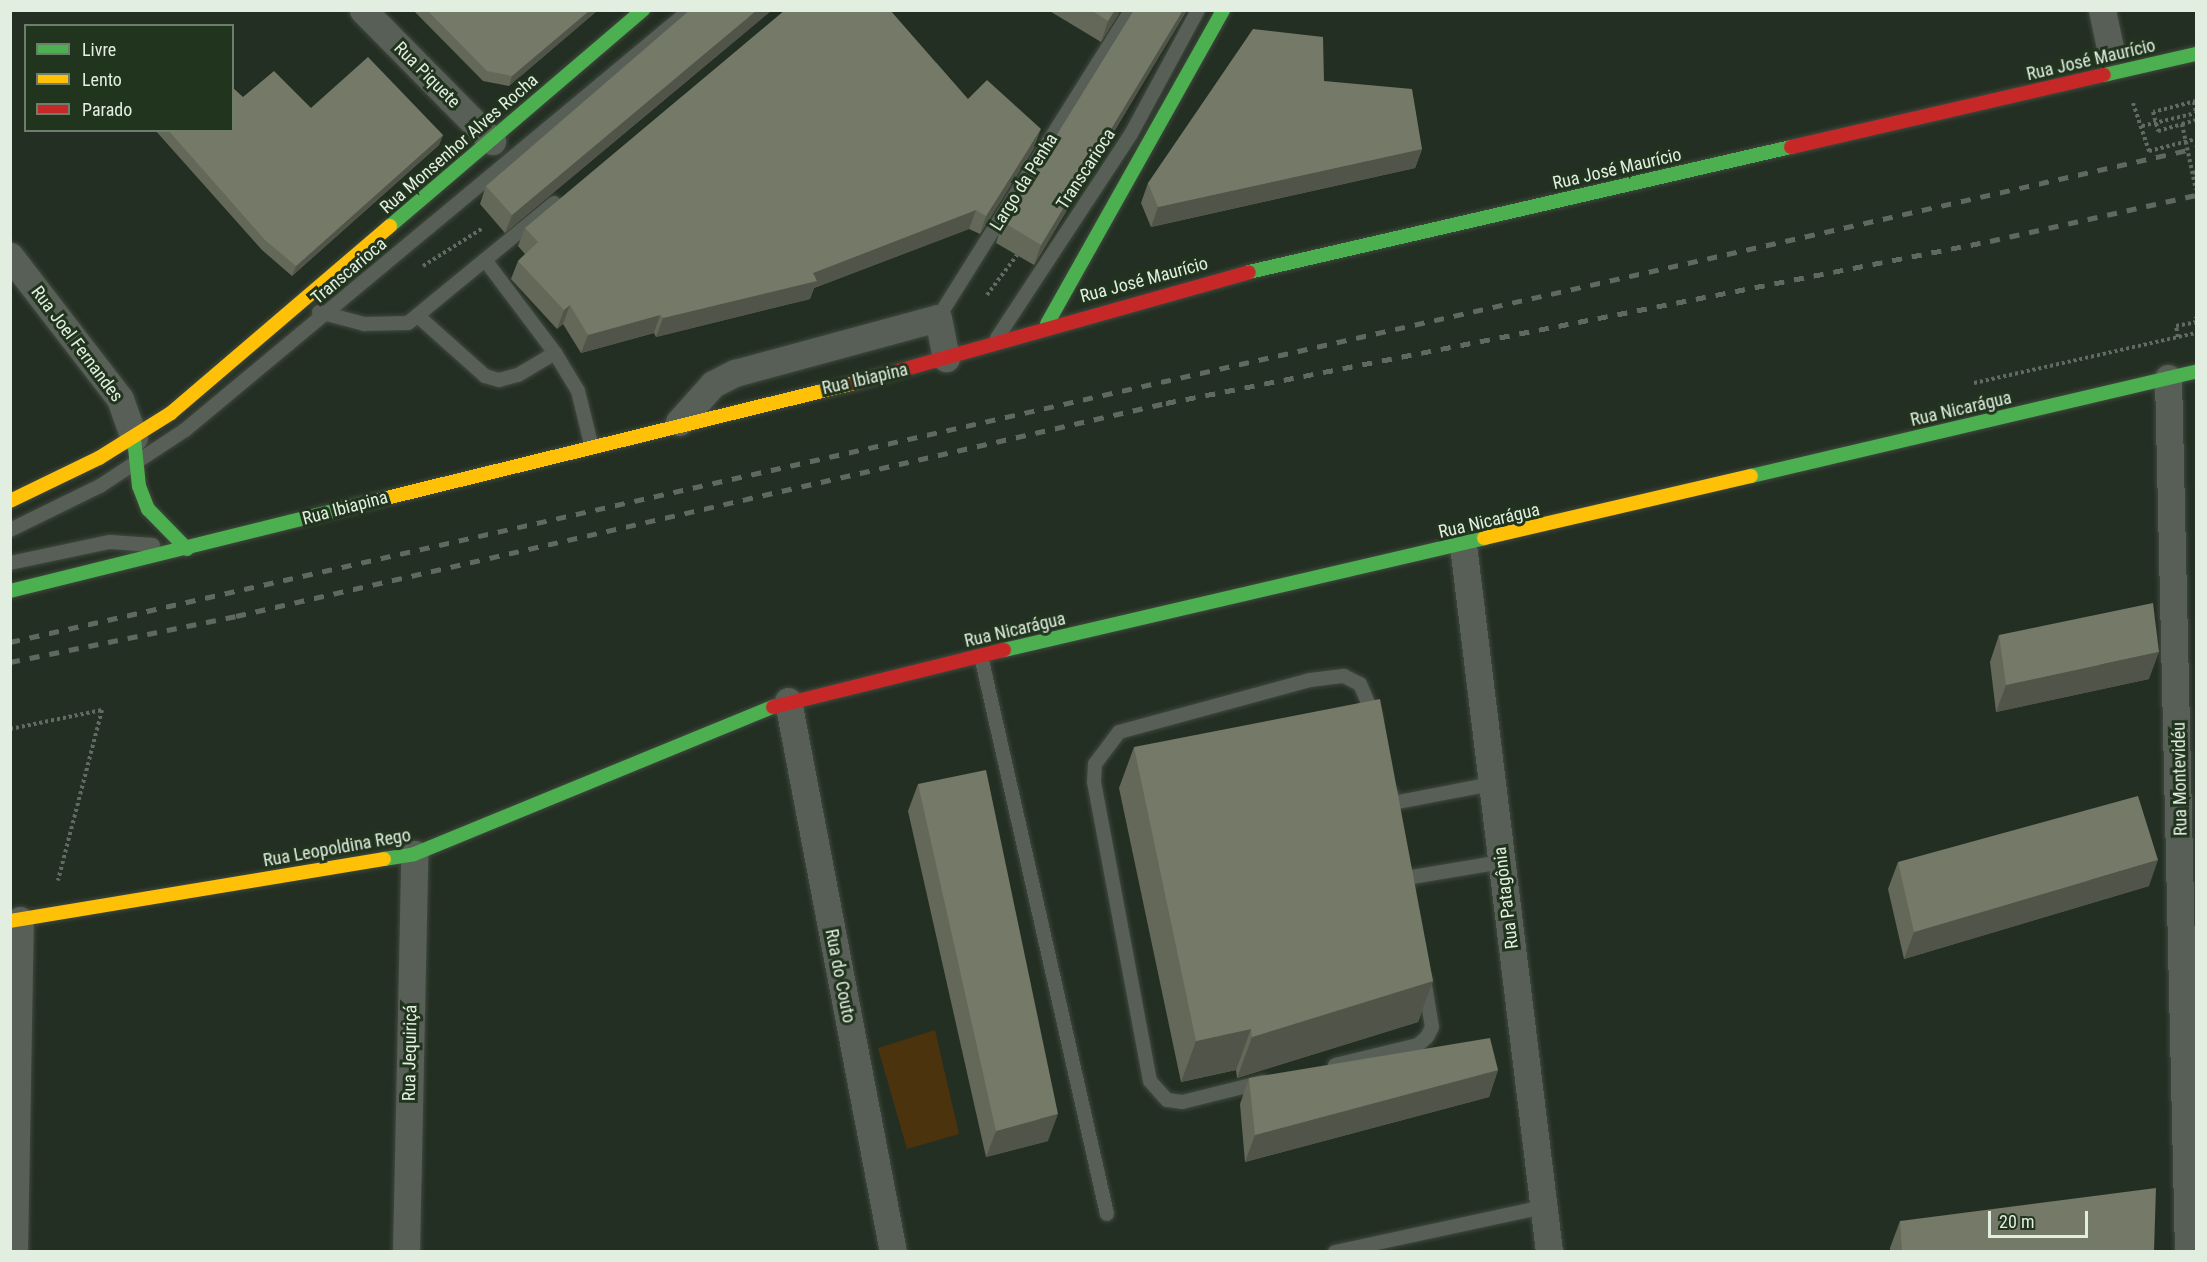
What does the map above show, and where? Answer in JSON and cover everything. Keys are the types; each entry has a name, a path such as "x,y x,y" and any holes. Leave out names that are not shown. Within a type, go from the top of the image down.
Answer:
{"main road":[{"name":"Rua Monsenhor Alves Rocha","path":"10,501 135,451 171,413 643,10"},
{"path":"1047,324 1223,10"},
{"name":"Rua José Maurício","path":"1047,324 1198,284 2196,54"},
{"name":"Rua Ibiapina","path":"10,591 187,549 679,422 946,358 1047,324"},
{"name":"Rua Nicarágua","path":"788,701 2196,372"},
{"path":"135,451 148,509 187,549"},
{"name":"Rua Leopoldina Rego","path":"15,920 414,854 788,701"}],"street":[{"name":"Rua Piquete","path":"363,10 492,141"},
{"path":"2102,10 2110,48"},
{"name":"Rua Joel Fernandes","path":"10,256 120,399 135,451"},
{"path":"938,318 946,358"},
{"name":"Rua Ibiapina","path":"679,422 713,384 735,373 938,318"},
{"name":"Rua Montevidéu","path":"2168,378 2173,397 2188,1251"},
{"name":"Rua Patagônia","path":"1463,545 1549,1251"},
{"name":"Rua do Couto","path":"788,701 892,1251"},
{"name":"Rua Jequiriçá","path":"406,1251 414,854"},
{"path":"15,920 15,1251"}],"lane":[{"name":"Transcarioca","path":"10,530 135,451 185,430 690,10"},
{"name":"Largo da Penha","path":"938,318 1131,10"},
{"name":"Transcarioca","path":"995,341 1131,134 1198,10"},
{"path":"298,305 325,314 383,326 419,317 570,190"},
{"path":"485,260 555,353 578,391 591,444"},
{"path":"419,317 484,376 500,380 518,375 555,353"},
{"path":"10,563 110,542 187,549"},
{"path":"981,656 1107,1214"},
{"path":"1283,1078 1182,1102 1167,1100 1150,1081 1094,782 1095,764 1119,732 1310,680 1344,676 1360,684 1372,705 1379,738"},
{"path":"1388,781 1394,809 1492,784"},
{"path":"1402,857 1410,901"},
{"path":"1406,878 1502,862"},
{"path":"1317,1070 1418,1045 1427,1037 1432,1027 1420,958"},
{"path":"1335,1251 1544,1207"}],"path":[{"path":"2122,97 2137,106 2149,151 2196,139"},
{"path":"2142,126 2196,113 2195,101 2153,112 2158,131 2196,120"},
{"path":"2182,124 2195,173 2196,190"},
{"path":"420,268 493,220"},
{"path":"987,295 1017,255"},
{"path":"2178,337 2176,326 2196,319"},
{"path":"1974,383 2196,333"},
{"path":"10,729 102,710 57,883 59,914"}],"shaded area":[{"path":"935,1030 959,1134 907,1149 878,1048"}],"building":[{"path":"427,10 590,10 512,76 487,71"},
{"path":"690,10 757,10 512,215 486,186"},
{"path":"785,10 890,10 968,99 987,80 1041,129 986,216 976,210 813,273 817,281 663,318 660,315 588,335 570,305 564,310 518,261 538,242 525,228"},
{"path":"1091,10 1115,10 1108,21"},
{"path":"1134,10 1183,10 1041,245 1003,222"},
{"path":"1253,29 1323,37 1324,81 1412,89 1422,149 1158,207 1148,183"},
{"path":"368,57 443,135 296,266 265,240 170,132 234,132 234,89 243,97 274,71 311,108"},
{"path":"2153,603 2159,652 2006,685 1999,635"},
{"path":"1380,699 1433,981 1252,1037 1251,1029 1196,1041 1134,747"},
{"path":"986,770 1058,1114 996,1131 918,784"},
{"path":"2138,796 2158,860 1914,932 1898,862"},
{"path":"1490,1038 1498,1070 1255,1135 1249,1078"},
{"path":"2156,1188 2154,1251 1902,1251 1900,1221"}],"railway":[{"path":"10,642 2196,148"},
{"path":"10,662 236,616 1166,403 1990,241 2196,195"}],"traffic: fast":[{"path":"390,226 643,10"},
{"path":"1047,324 1223,10"},
{"path":"2104,75 2196,54"},
{"path":"1249,272 1791,147"},
{"path":"1751,476 2196,372"},
{"path":"134,438 139,486 148,509 187,549"},
{"path":"10,591 366,503"},
{"path":"1004,650 1484,538"},
{"path":"384,859 414,854 773,707"}],"traffic: slow":[{"path":"10,501 99,458 171,413 390,226"},
{"path":"366,503 855,383"},
{"path":"1484,538 1751,476"},
{"path":"10,921 384,859"}],"traffic: jam":[{"path":"1791,147 2104,75"},
{"path":"855,383 1249,272"},
{"path":"773,707 1004,650"}]}
